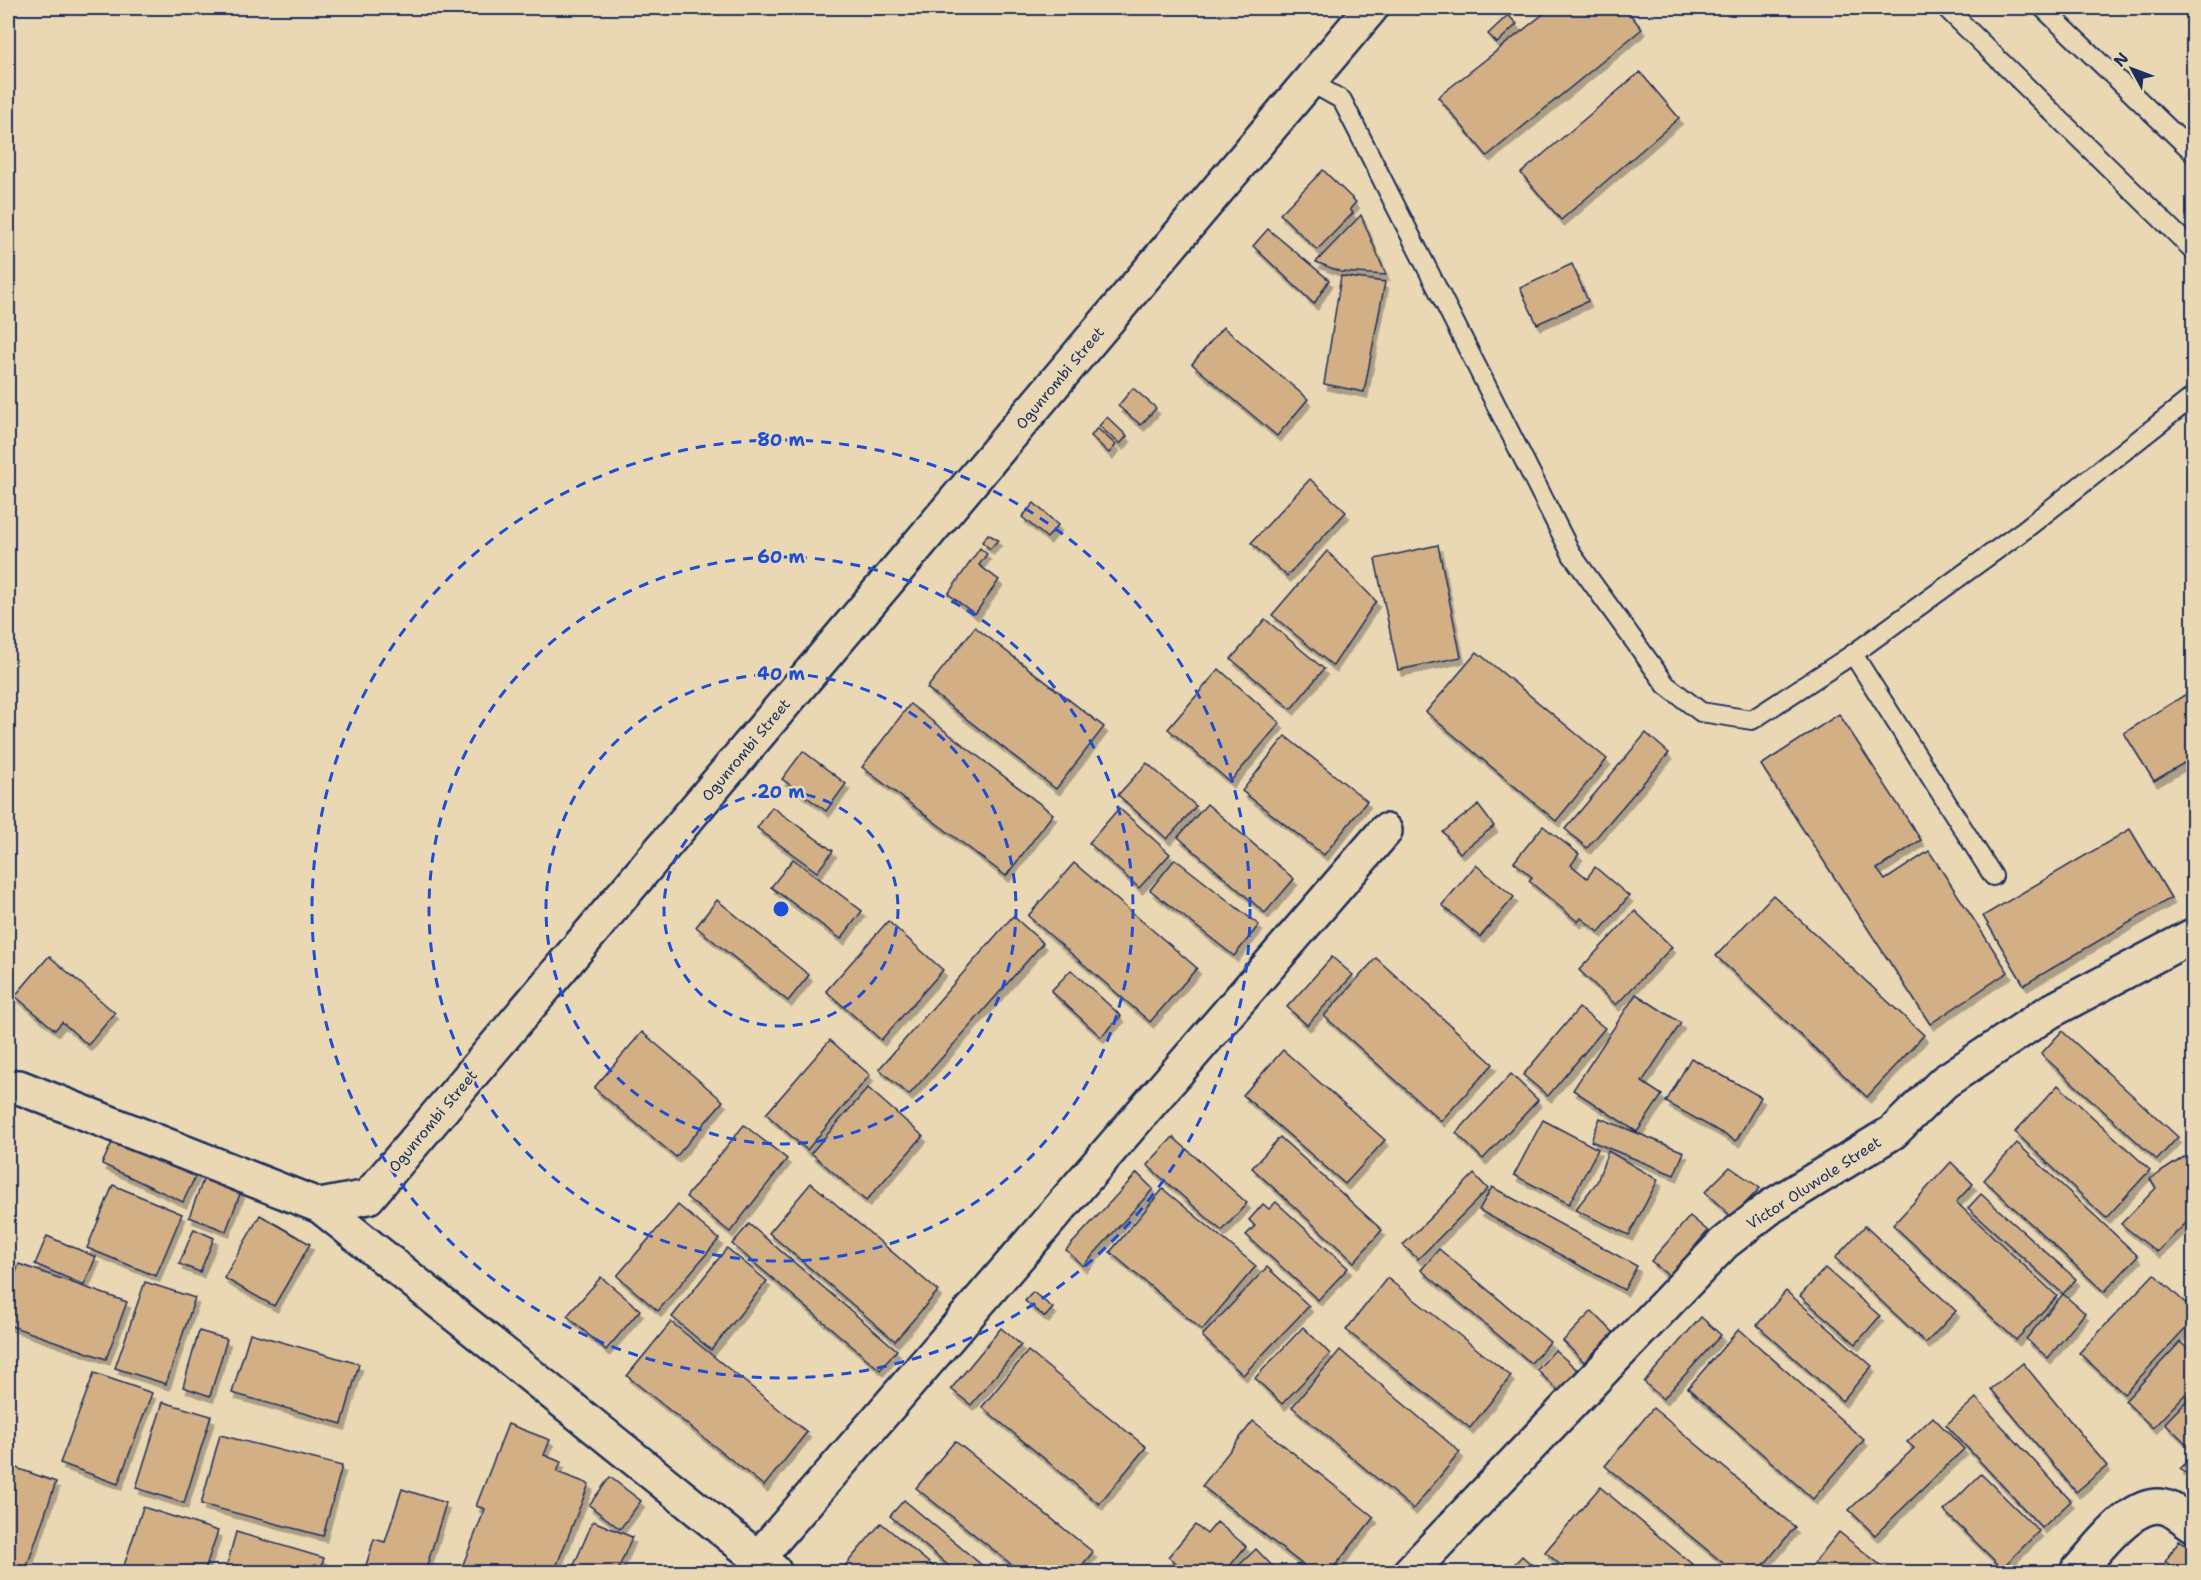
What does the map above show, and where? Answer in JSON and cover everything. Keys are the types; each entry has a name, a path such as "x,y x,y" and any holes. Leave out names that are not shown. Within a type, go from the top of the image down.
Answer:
{"street":[{"name":"Ogunrombi Street","path":"320,1206 368,1197 1371,8"},
{"path":"8,1087 20,1087 320,1206 767,1565 1385,831"},
{"name":"Victor Oluwole Street","path":"1410,1572 1724,1243 1772,1206 1893,1132 1944,1082 2049,1012 2193,935"},
{"path":"2077,1572 2131,1515 2150,1506 2169,1508 2193,1524"}],"lane":[{"path":"1946,8 2193,251"},
{"path":"2043,8 2193,153"},
{"path":"1310,82 1342,100 1572,555 1666,686 1701,712 1752,720 1853,654 2024,530 2193,396"},
{"path":"1853,654 1993,876"}],"building":[{"path":"1551,8 1625,8 1642,29 1487,156 1438,97"},
{"path":"1508,15 1517,24 1497,43 1488,34"},
{"path":"1640,72 1679,118 1561,220 1521,173"},
{"path":"1323,170 1356,202 1350,209 1353,213 1317,250 1280,214"},
{"path":"1361,215 1386,275 1341,272 1316,262"},
{"path":"1268,229 1329,280 1314,304 1253,246"},
{"path":"1572,264 1588,301 1537,324 1520,288"},
{"path":"1341,276 1385,282 1364,392 1324,384"},
{"path":"1223,327 1308,399 1277,436 1192,364"},
{"path":"1133,388 1156,408 1141,425 1118,406"},
{"path":"1107,417 1127,436 1120,444 1099,426"},
{"path":"1097,428 1116,445 1109,453 1091,436"},
{"path":"1310,479 1346,512 1287,576 1251,543"},
{"path":"1034,503 1058,525 1047,538 1022,517"},
{"path":"988,534 998,540 990,549 982,542"},
{"path":"1438,545 1461,657 1398,670 1375,559"},
{"path":"980,548 987,554 979,565 999,580 975,614 948,594"},
{"path":"1327,551 1376,601 1333,666 1272,615"},
{"path":"1265,619 1324,669 1291,709 1231,659"},
{"path":"975,627 1104,727 1056,789 927,688"},
{"path":"1477,652 1607,759 1556,821 1426,712"},
{"path":"1219,669 1280,723 1230,782 1168,729"},
{"path":"2194,689 2194,757 2154,781 2124,733"},
{"path":"910,704 1053,814 1006,876 862,767"},
{"path":"1839,714 1921,840 1877,869 1885,880 1929,851 2008,972 1930,1024 1761,765"},
{"path":"1646,733 1669,753 1587,848 1565,829"},
{"path":"1285,736 1367,801 1324,855 1242,791"},
{"path":"803,751 846,784 826,811 782,779"},
{"path":"1147,763 1196,806 1167,839 1118,795"},
{"path":"1207,804 1294,879 1265,913 1178,837"},
{"path":"1478,805 1494,826 1460,853 1443,832"},
{"path":"772,807 833,851 817,872 757,828"},
{"path":"1119,808 1170,854 1139,888 1089,843"},
{"path":"1543,826 1579,854 1571,865 1587,878 1595,867 1629,896 1599,932 1581,918 1578,922 1529,881 1532,877 1514,862"},
{"path":"2130,829 2171,898 2024,985 1983,916"},
{"path":"793,859 862,911 841,939 771,887"},
{"path":"1175,859 1259,925 1234,956 1150,890"},
{"path":"1074,863 1197,968 1150,1022 1028,916"},
{"path":"1476,865 1514,897 1480,937 1442,905"},
{"path":"1773,895 1924,1035 1867,1097 1716,956"},
{"path":"717,900 809,975 788,1001 696,927"},
{"path":"1635,911 1672,947 1616,1005 1579,970"},
{"path":"1013,916 1043,943 909,1095 879,1069"},
{"path":"888,921 943,970 881,1040 826,991"},
{"path":"49,956 115,1013 88,1045 62,1022 55,1030 15,996"},
{"path":"1332,957 1353,975 1307,1025 1287,1007"},
{"path":"1376,958 1493,1064 1441,1121 1324,1016"},
{"path":"1071,970 1121,1016 1101,1037 1051,991"},
{"path":"1636,994 1681,1023 1642,1082 1662,1095 1637,1132 1573,1090"},
{"path":"1579,1008 1605,1028 1548,1096 1523,1075"},
{"path":"2062,1031 2178,1137 2157,1160 2041,1054"},
{"path":"642,1032 723,1101 676,1157 594,1088"},
{"path":"830,1040 870,1075 807,1150 766,1114"},
{"path":"1283,1050 1385,1140 1345,1184 1243,1095"},
{"path":"1691,1058 1761,1097 1736,1141 1666,1102"},
{"path":"1511,1074 1538,1100 1483,1159 1456,1133"},
{"path":"2058,1085 2150,1170 2106,1218 2015,1132"},
{"path":"868,1088 923,1136 866,1201 811,1153"},
{"path":"1600,1118 1684,1152 1674,1175 1591,1141"},
{"path":"1543,1120 1598,1149 1569,1204 1514,1175"},
{"path":"744,1125 787,1159 730,1232 686,1197"},
{"path":"116,1134 197,1173 183,1202 102,1164"},
{"path":"1173,1137 1247,1203 1222,1231 1147,1165"},
{"path":"1280,1137 1382,1230 1354,1262 1252,1168"},
{"path":"2017,1143 2138,1256 2104,1292 1984,1180"},
{"path":"1608,1151 1658,1180 1629,1235 1575,1210 1597,1182"},
{"path":"2184,1157 2194,1166 2194,1215 2157,1252 2121,1224 2156,1188 2150,1179"},
{"path":"1951,1162 1973,1184 1956,1202 2057,1296 2016,1340 1893,1225"},
{"path":"1730,1167 1760,1188 1732,1217 1705,1192"},
{"path":"206,1172 243,1186 226,1231 189,1217"},
{"path":"1137,1173 1153,1189 1083,1266 1066,1250"},
{"path":"1474,1174 1488,1189 1418,1259 1403,1245"},
{"path":"811,1183 938,1291 895,1341 769,1233"},
{"path":"113,1185 182,1214 156,1276 87,1248"},
{"path":"1492,1187 1637,1266 1624,1290 1479,1210"},
{"path":"1163,1189 1256,1266 1202,1330 1110,1252"},
{"path":"1981,1194 2076,1279 2063,1294 1968,1208"},
{"path":"1276,1202 1348,1268 1318,1300 1246,1235 1255,1226 1249,1220 1263,1204 1269,1209"},
{"path":"678,1205 719,1239 658,1311 617,1276"},
{"path":"260,1215 310,1244 274,1306 224,1278"},
{"path":"1690,1216 1708,1231 1669,1276 1651,1261"},
{"path":"749,1224 897,1350 880,1370 732,1244"},
{"path":"1865,1226 1956,1311 1926,1343 1835,1258"},
{"path":"194,1229 214,1238 200,1272 179,1264"},
{"path":"47,1236 96,1257 84,1285 35,1264"},
{"path":"727,1248 767,1281 711,1350 672,1317"},
{"path":"1439,1249 1550,1342 1531,1363 1421,1270"},
{"path":"19,1264 127,1302 106,1359 8,1325 8,1295"},
{"path":"1267,1267 1309,1306 1243,1375 1202,1336"},
{"path":"1825,1268 1880,1316 1856,1344 1800,1296"},
{"path":"2154,1274 2194,1311 2194,1320 2124,1394 2079,1353"},
{"path":"601,1277 640,1310 606,1350 567,1316"},
{"path":"1387,1278 1511,1376 1470,1428 1346,1330"},
{"path":"145,1282 195,1298 166,1384 115,1368"},
{"path":"1786,1291 1872,1366 1842,1401 1757,1325"},
{"path":"1033,1292 1053,1308 1045,1317 1025,1301"},
{"path":"2063,1294 2085,1313 2048,1358 2026,1339"},
{"path":"1592,1311 1614,1333 1584,1362 1563,1341"},
{"path":"1701,1317 1721,1335 1663,1399 1644,1382"},
{"path":"671,1322 807,1432 764,1486 627,1376"},
{"path":"1303,1327 1330,1354 1282,1404 1255,1378"},
{"path":"1001,1328 1021,1345 971,1405 951,1389"},
{"path":"1739,1329 1864,1440 1813,1499 1688,1388"},
{"path":"199,1331 227,1339 210,1396 183,1387"},
{"path":"250,1333 359,1364 342,1424 232,1393"},
{"path":"2180,1342 2194,1354 2194,1385 2153,1428 2125,1401"},
{"path":"1340,1350 1460,1452 1413,1509 1292,1407"},
{"path":"1555,1350 1581,1373 1562,1394 1537,1370"},
{"path":"1028,1351 1146,1447 1099,1504 982,1407"},
{"path":"2023,1363 2107,1466 2076,1492 1991,1389"},
{"path":"94,1373 152,1393 118,1484 60,1463"},
{"path":"2194,1393 2194,1451 2165,1423"},
{"path":"1976,1398 2071,1501 2042,1528 1946,1425"},
{"path":"163,1402 211,1416 184,1503 136,1488"},
{"path":"1653,1408 1795,1527 1758,1572 1734,1572 1605,1466"},
{"path":"1933,1417 1964,1449 1875,1535 1849,1510 1914,1448 1907,1442"},
{"path":"1253,1421 1374,1517 1330,1572 1312,1572 1202,1486"},
{"path":"508,1424 550,1440 544,1455 561,1462 557,1472 589,1484 554,1572 460,1572 485,1509 476,1506"},
{"path":"220,1435 342,1466 323,1536 201,1504"},
{"path":"955,1441 1093,1552 1076,1572 1021,1572 916,1488"},
{"path":"2194,1455 2194,1479 2180,1469"},
{"path":"8,1465 56,1482 25,1572 8,1572"},
{"path":"1981,1474 2039,1531 2002,1568 1944,1511"},
{"path":"610,1477 641,1501 620,1529 589,1505"},
{"path":"1600,1487 1693,1565 1686,1572 1569,1572 1545,1552"},
{"path":"402,1489 446,1503 425,1572 364,1572 374,1539 385,1542"},
{"path":"904,1500 990,1572 956,1572 890,1516"},
{"path":"143,1507 218,1531 204,1572 122,1572"},
{"path":"593,1521 632,1537 617,1572 571,1572"},
{"path":"1217,1522 1246,1546 1225,1572 1188,1572 1168,1557 1195,1525 1207,1534"},
{"path":"881,1523 940,1572 847,1572 843,1568"},
{"path":"236,1532 324,1558 320,1572 225,1572"},
{"path":"1839,1532 1889,1572 1807,1572"},
{"path":"2179,1540 2194,1549 2194,1572 2181,1572 2165,1562"},
{"path":"1256,1549 1278,1572 1232,1572"},
{"path":"1522,1556 1540,1572 1507,1572"},
{"path":"343,1566 364,1572 341,1572"}]}
